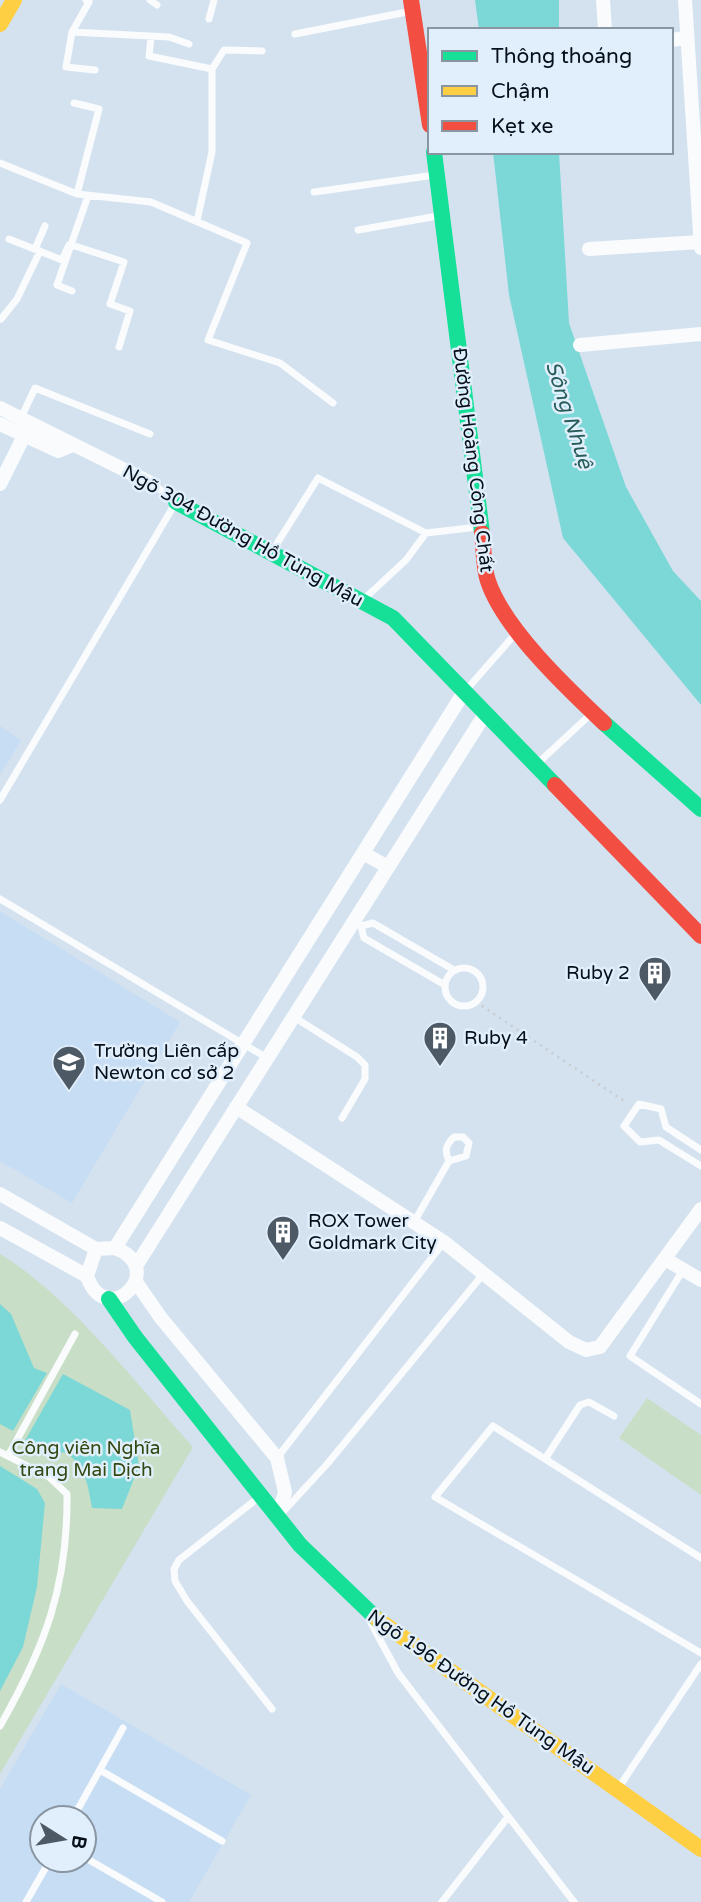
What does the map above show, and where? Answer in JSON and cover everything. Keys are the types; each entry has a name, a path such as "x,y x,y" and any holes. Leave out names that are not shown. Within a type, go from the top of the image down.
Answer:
{"main road":[{"path":"0,24 15,0"},
{"path":"412,5 428,112"},
{"name":"Đường Hoàng Công Chất","path":"434,154 488,581 518,632 565,685 701,809"},
{"name":"Ngõ 304 Đường Hồ Tùng Mậu","path":"176,502 393,618 701,936"},
{"name":"Ngõ 196 Đường Hồ Tùng Mậu","path":"109,1299 135,1337 300,1545 365,1610 701,1849"}],"street":[{"path":"603,0 605,28"},
{"path":"685,0 701,248"},
{"path":"673,40 686,38"},
{"path":"589,248 701,242"},
{"path":"580,345 701,334"},
{"name":"Ngõ 304 Đường Hồ Tùng Mậu","path":"0,408 153,484"},
{"path":"0,424 58,451 73,445"},
{"path":"0,484 23,436"},
{"path":"115,1248 464,692"},
{"path":"0,1228 87,1276 98,1295 109,1299 130,1292 136,1282 136,1266 293,1017 357,923 387,867 485,714"},
{"path":"363,853 387,867"},
{"path":"236,1107 444,1242 569,1342 586,1350 600,1347 701,1209"},
{"path":"0,1194 96,1249 115,1248 126,1252 136,1266"},
{"path":"87,1276 96,1249"},
{"path":"666,1259 701,1280"},
{"path":"136,1282 161,1318 277,1458 285,1492 278,1516"}],"lane":[{"path":"86,0 89,2 72,32 66,66 95,70"},
{"path":"209,19 214,0"},
{"path":"295,34 412,5"},
{"path":"72,32 169,37 190,44"},
{"path":"151,37 149,56 212,69"},
{"path":"197,221 212,152 212,69 224,50 262,51"},
{"path":"74,103 99,109 77,194"},
{"path":"0,163 77,194 151,202 247,243 208,340 280,363 333,403"},
{"path":"314,192 437,175"},
{"path":"72,291 57,285 89,196"},
{"path":"358,230 442,215"},
{"path":"1,319 17,299 45,226"},
{"path":"9,239 62,260 69,245 72,245"},
{"path":"72,245 124,262 110,304 130,311 119,347"},
{"path":"20,419 35,388 150,434"},
{"path":"271,553 318,478 425,533 480,527"},
{"name":"Ngõ 304 Đường Hồ Tùng Mậu","path":"153,484 176,502"},
{"path":"0,800 176,502"},
{"path":"362,601 407,560 425,533"},
{"path":"464,692 518,632"},
{"path":"535,766 594,711"},
{"path":"0,899 267,1058"},
{"path":"445,985 364,938 357,923 373,923 454,970 467,967 478,973 484,985 476,1002 458,1005 448,997 445,985 454,970"},
{"path":"293,1017 357,1057 365,1065 365,1079 342,1118"},
{"path":"701,1150 666,1127 661,1109 639,1104 624,1126 640,1142 659,1140 701,1166"},
{"path":"414,1222 449,1161"},
{"path":"277,1458 444,1242"},
{"path":"683,1269 630,1356 701,1404"},
{"path":"278,1516 328,1463 484,1273"},
{"path":"8,1456 75,1334"},
{"path":"545,1459 580,1405 589,1402 614,1416"},
{"path":"701,1558 493,1426 435,1497 701,1653"},
{"path":"0,1452 49,1477 67,1494 68,1538 53,1617 32,1668 0,1726"},
{"path":"261,1495 179,1560 174,1569 175,1581 187,1601 272,1709"},
{"path":"365,1610 398,1673 573,1902"},
{"path":"618,1788 701,1664"},
{"path":"81,1804 123,1728"},
{"path":"100,1770 222,1841"},
{"path":"442,1902 508,1817"},
{"path":"98,1865 162,1902"},
{"path":"26,1902 42,1874"}],"path":[{"path":"476,1002 634,1108"}],"shaded area":[{"path":"0,726 21,740 0,775"},
{"name":"Trường Liên cấp Newton cơ sở 2","path":"0,911 180,1022 72,1203 0,1161"},
{"path":"61,1684 251,1795 189,1902 0,1902 0,1789"}],"green space":[{"name":"Công viên Nghĩa trang Mai Dịch","path":"0,1254 52,1293 77,1317 193,1447 0,1774"},
{"path":"647,1398 701,1435 701,1495 619,1438"}],"water":[{"path":"475,0 559,0 559,28 479,28"},
{"name":"Sông Nhuệ","path":"493,154 559,154 569,323 626,487 673,571 701,601 701,705 563,538 509,295"},
{"path":"0,1304 11,1314 34,1368 47,1373 13,1431 0,1424"},
{"path":"63,1374 130,1410 139,1466 122,1509 92,1508 84,1475 70,1456 63,1452 50,1457 23,1444"},
{"path":"0,1466 37,1489 45,1503 37,1587 23,1647 0,1691"}],"traffic: fast":[{"path":"434,154 482,533"},
{"path":"176,502 393,618 555,785"},
{"path":"604,723 701,809"},
{"path":"109,1299 135,1337 300,1545 377,1619"}],"traffic: slow":[{"path":"0,24 14,0"},
{"path":"377,1619 701,1849"}],"traffic: jam":[{"path":"411,0 428,112"},
{"path":"482,533 488,581 508,619 538,657 604,723"},
{"path":"555,785 701,936"}],"place":[{"name":"Ruby 2","path":"655,1003"},
{"name":"Ruby 4","path":"440,1068"},
{"name":"Trường Liên cấp Newton cơ sở 2","path":"69,1092"},
{"name":"ROX Tower Goldmark City","path":"283,1262"}]}
